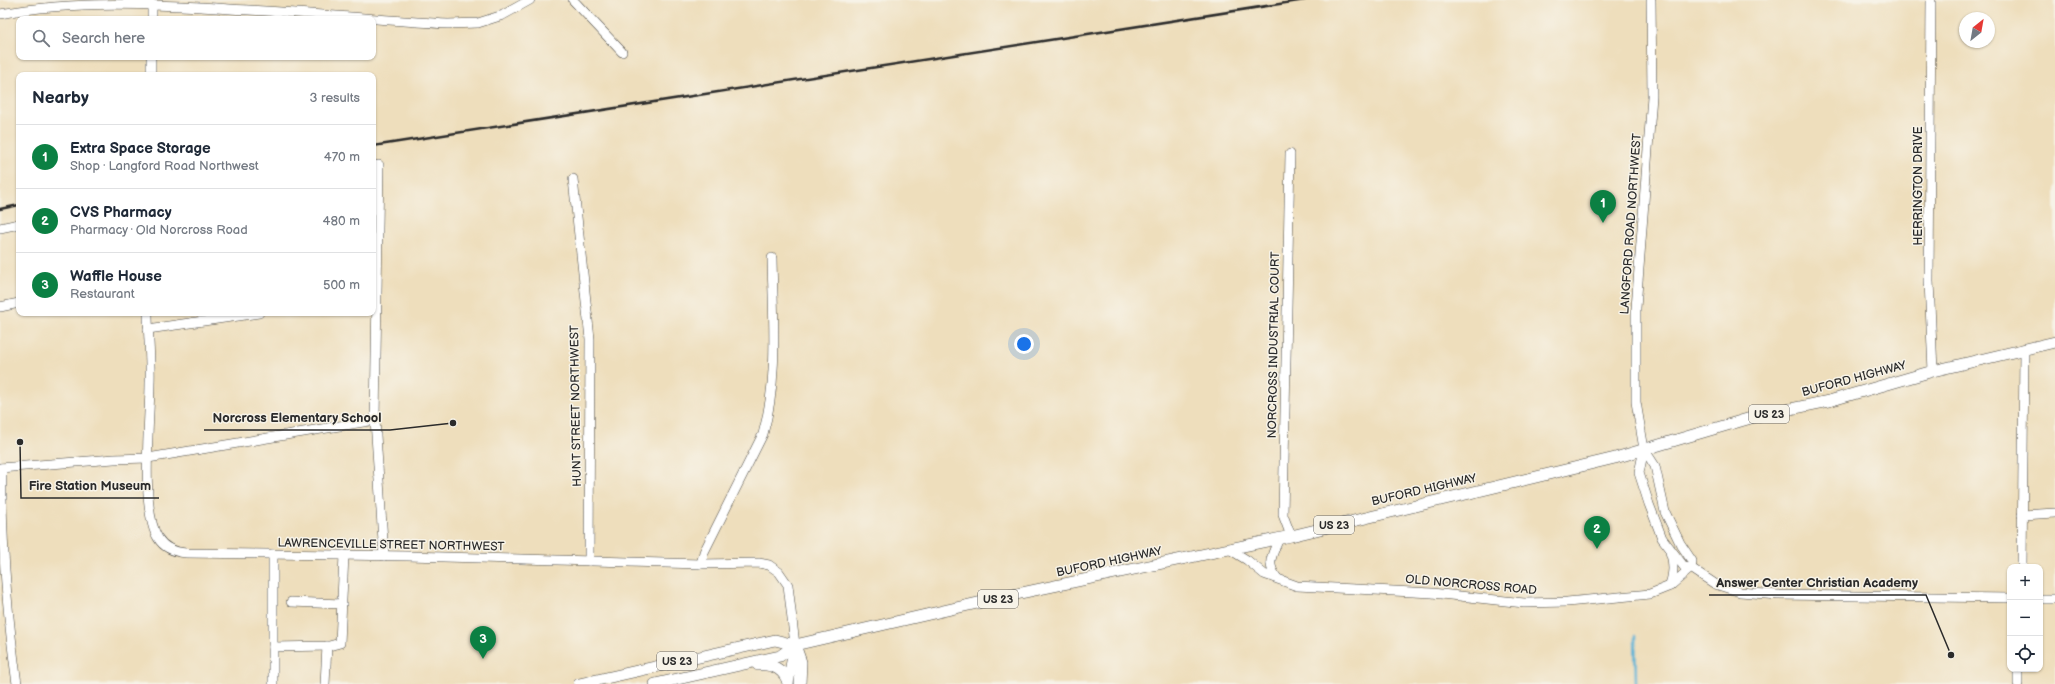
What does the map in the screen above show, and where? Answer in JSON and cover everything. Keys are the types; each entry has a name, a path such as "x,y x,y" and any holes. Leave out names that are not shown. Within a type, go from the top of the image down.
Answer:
{"main road":[{"name":"BUFORD HIGHWAY","path":"655,684 744,666 781,656 795,645 1291,536 1615,458 1757,416 1829,401 1933,371 2055,342"},
{"name":"BUFORD HIGHWAY","path":"579,684 775,640 795,645"},
{"path":"788,684 795,645"},
{"path":"795,645 801,662 800,684"},
{"path":"744,666 768,664 778,669 786,676 788,684"}],"street":[{"path":"376,19 448,24 478,23 503,14 530,0"},
{"path":"574,0 622,52"},
{"name":"LANGFORD ROAD NORTHWEST","path":"1644,449 1655,466 1665,512 1680,543 1692,561 1692,568 1684,568 1662,538 1639,473 1644,449 1636,402 1635,321 1652,96 1651,0"},
{"name":"HERRINGTON DRIVE","path":"1931,0 1929,282 1933,371"},
{"path":"152,4 152,16"},
{"path":"0,14 31,9 69,6 152,4 330,16"},
{"path":"151,60 151,72"},
{"name":"NORCROSS INDUSTRIAL COURT","path":"1290,154 1283,515 1291,536"},
{"name":"HUNT STREET NORTHWEST","path":"573,179 590,339 589,561"},
{"path":"0,228 16,225"},
{"path":"701,564 707,546 763,434 768,418 771,403 773,364 772,258"},
{"path":"0,307 16,304"},
{"name":"LAWRENCEVILLE STREET NORTHWEST","path":"148,316 150,382 148,484 153,526 158,539 167,548 186,553 384,556 701,564 759,563 769,565 779,572 788,586 795,645"},
{"path":"148,329 238,316"},
{"path":"375,316 374,420 384,556"},
{"path":"2022,564 2024,350"},
{"path":"17,684 5,586 1,468 114,458 148,458 374,420"},
{"path":"2022,515 2055,513"},
{"path":"1277,578 1271,570 1269,563 1279,538"},
{"path":"1667,546 1672,558 1674,572 1670,586"},
{"name":"OLD NORCROSS ROAD","path":"1229,549 1247,560 1264,574 1297,586 1432,593 1524,603 1567,602 1650,594 1670,586 1692,568"},
{"path":"273,554 273,684"},
{"path":"273,646 335,646 340,643 344,556"},
{"path":"1692,568 1715,584 1740,592 1778,595 2007,598"},
{"path":"2043,599 2055,599"},
{"path":"291,602 342,604"},
{"path":"325,684 327,646"},
{"path":"2018,672 2018,684"}],"waterway":[{"path":"1635,636 1636,684"}],"railway":[{"path":"376,146 1305,0"},
{"path":"0,209 16,206"}],"place":[{"name":"Extra Space Storage","path":"1603,223"},
{"name":"Norcross Elementary School","path":"453,423"},
{"name":"Fire Station Museum","path":"20,442"},
{"name":"CVS Pharmacy","path":"1597,549"},
{"name":"Answer Center Christian Academy","path":"1951,655"},
{"name":"Waffle House","path":"483,659"}]}
